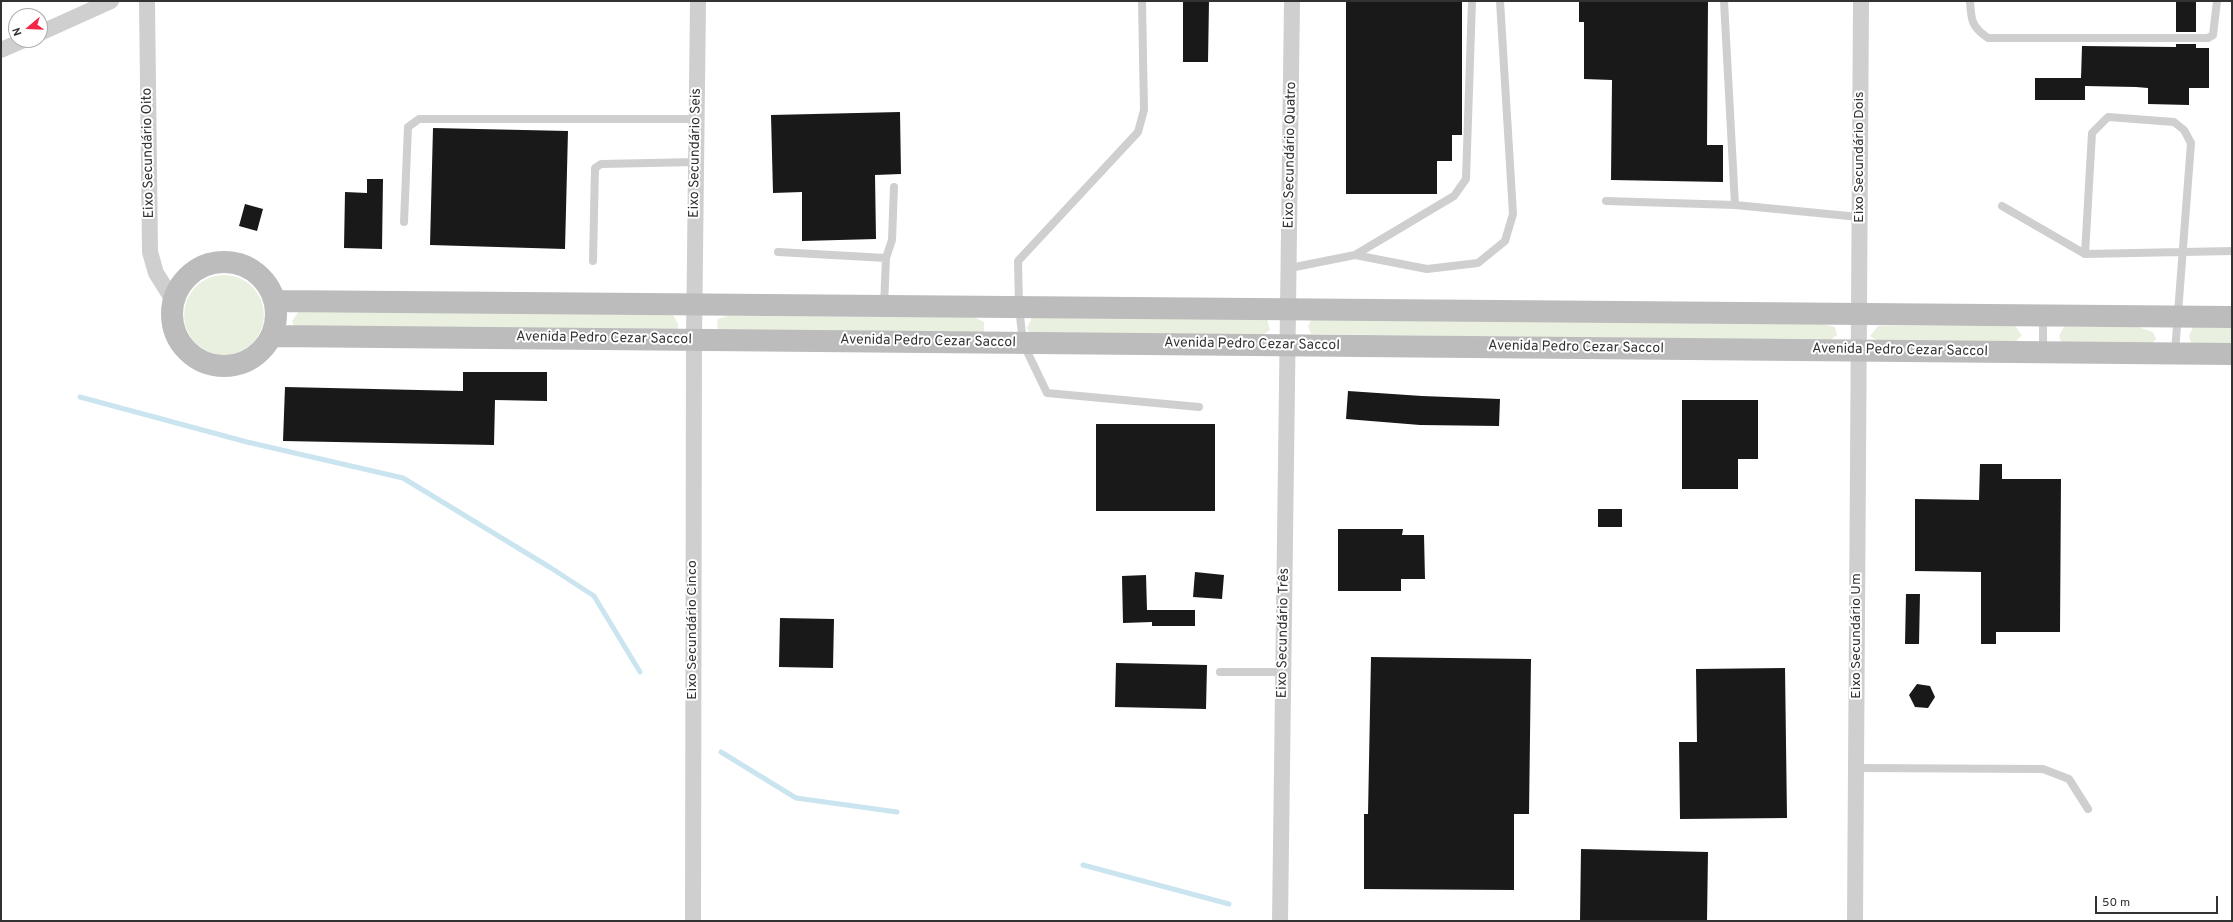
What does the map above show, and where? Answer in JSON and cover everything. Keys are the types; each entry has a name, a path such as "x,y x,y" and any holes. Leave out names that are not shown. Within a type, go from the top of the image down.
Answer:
{"street":[{"path":"48,29 111,1"},
{"name":"Eixo Secundário Oito","path":"147,1 150,252 156,273 173,300"},
{"name":"Eixo Secundário Seis","path":"694,340 698,1"},
{"name":"Eixo Secundário Quatro","path":"1289,309 1292,1"},
{"name":"Eixo Secundário Dois","path":"1858,350 1861,1"},
{"path":"211,262 238,263 262,277 276,301 277,319 273,336 256,357 232,367 206,364 184,350 172,326 173,300 187,276 211,262"},
{"path":"276,301 2232,317"},
{"name":"Eixo Secundário Três","path":"1280,921 1289,309"},
{"name":"Avenida Pedro Cezar Saccol","path":"273,336 2232,354"},
{"name":"Eixo Secundário Cinco","path":"693,921 694,340"},
{"name":"Eixo Secundário Um","path":"1855,921 1858,350"}],"lane":[{"path":"1142,1 1144,110 1138,132 1018,261 1019,307 1023,343 1047,393 1199,407"},
{"path":"1290,268 1355,255 1454,196 1466,179 1472,1"},
{"path":"1355,255 1427,269 1478,263 1505,241 1513,214 1500,1"},
{"path":"1724,1 1735,205"},
{"path":"1970,1 1970,17 1976,30 1988,38 2208,38 2213,35 2215,29 2217,1"},
{"path":"2085,254 2092,133 2108,117 2174,122 2184,130 2191,143 2175,353"},
{"path":"404,222 408,127 419,119 696,119"},
{"path":"593,261 595,168 601,164 696,162"},
{"path":"884,306 886,258 892,240 894,186"},
{"path":"1606,201 1735,205 1859,217"},
{"path":"2002,206 2085,254 2232,251"},
{"path":"778,252 886,258"},
{"path":"2043,315 2044,352"},
{"path":"1220,672 1284,672"},
{"path":"1856,768 2043,769 2069,780 2088,809"}],"green space":[{"path":"224,275 239,278 252,287 261,300 264,315 261,330 252,343 239,352 224,355 209,352 196,343 187,330 184,315 187,300 196,287 209,278"},
{"path":"299,311 673,315 678,324 678,329 295,329 292,321"},
{"path":"728,316 974,317 984,322 984,332 978,337 721,336 717,326 718,319"},
{"path":"1313,317 1822,324 1835,327 1837,335 1829,341 1311,334 1308,326"},
{"path":"1032,318 1267,319 1270,330 1264,334 1031,336 1027,328"},
{"path":"1878,326 2015,326 2022,335 2014,343 1880,342 1870,336"},
{"path":"2064,327 2138,327 2153,332 2156,339 2149,346 2062,345 2059,336"},
{"path":"2193,327 2232,328 2232,346 2192,345 2189,336"}],"building":[{"path":"1183,1 1209,1 1208,62 1183,62"},
{"path":"1346,1 1462,1 1462,135 1452,135 1452,161 1437,161 1437,194 1346,194"},
{"path":"1579,1 1708,1 1707,145 1723,145 1723,182 1611,180 1612,80 1584,79 1584,22 1579,22"},
{"path":"2176,1 2196,1 2196,32 2176,32"},
{"path":"2176,44 2196,44 2196,48 2209,48 2209,88 2189,88 2189,105 2148,104 2148,88 2136,87 2085,86 2085,100 2035,100 2035,78 2081,78 2082,46 2176,47"},
{"path":"900,112 901,174 875,175 876,239 802,241 802,192 773,193 771,115"},
{"path":"433,128 568,131 565,249 430,245"},
{"path":"367,179 383,179 382,249 344,248 345,192 367,193"},
{"path":"245,204 263,209 257,231 239,226"},
{"path":"463,372 547,372 547,401 495,400 494,445 283,441 285,387 463,391"},
{"path":"1348,391 1500,399 1499,426 1420,425 1346,419"},
{"path":"1682,400 1758,400 1758,459 1738,459 1738,489 1682,489"},
{"path":"1096,424 1215,424 1215,511 1096,511"},
{"path":"1980,464 2002,464 2002,479 2061,479 2060,632 1996,632 1996,644 1981,644 1981,572 1915,571 1915,499 1979,500"},
{"path":"1598,509 1622,509 1622,527 1598,527"},
{"path":"1338,529 1403,529 1402,535 1424,535 1425,579 1401,579 1401,591 1338,591"},
{"path":"1195,572 1224,575 1222,599 1193,597"},
{"path":"1146,575 1147,610 1195,610 1195,626 1152,626 1152,622 1123,623 1122,576"},
{"path":"1906,594 1920,594 1919,644 1905,644"},
{"path":"780,618 834,619 833,668 779,667"},
{"path":"1371,657 1531,659 1529,814 1514,814 1514,890 1364,889 1364,814 1368,814"},
{"path":"1116,663 1207,665 1206,709 1115,707"},
{"path":"1785,668 1787,818 1680,819 1679,742 1697,742 1696,669"},
{"path":"1917,684 1930,686 1935,697 1928,708 1915,707 1909,695"},
{"path":"1581,849 1708,852 1707,921 1580,921"}],"waterway":[{"path":"80,397 247,442 403,478 551,568 594,596 640,672"},
{"path":"721,752 796,798 897,812"},
{"path":"1083,865 1229,904"}]}
